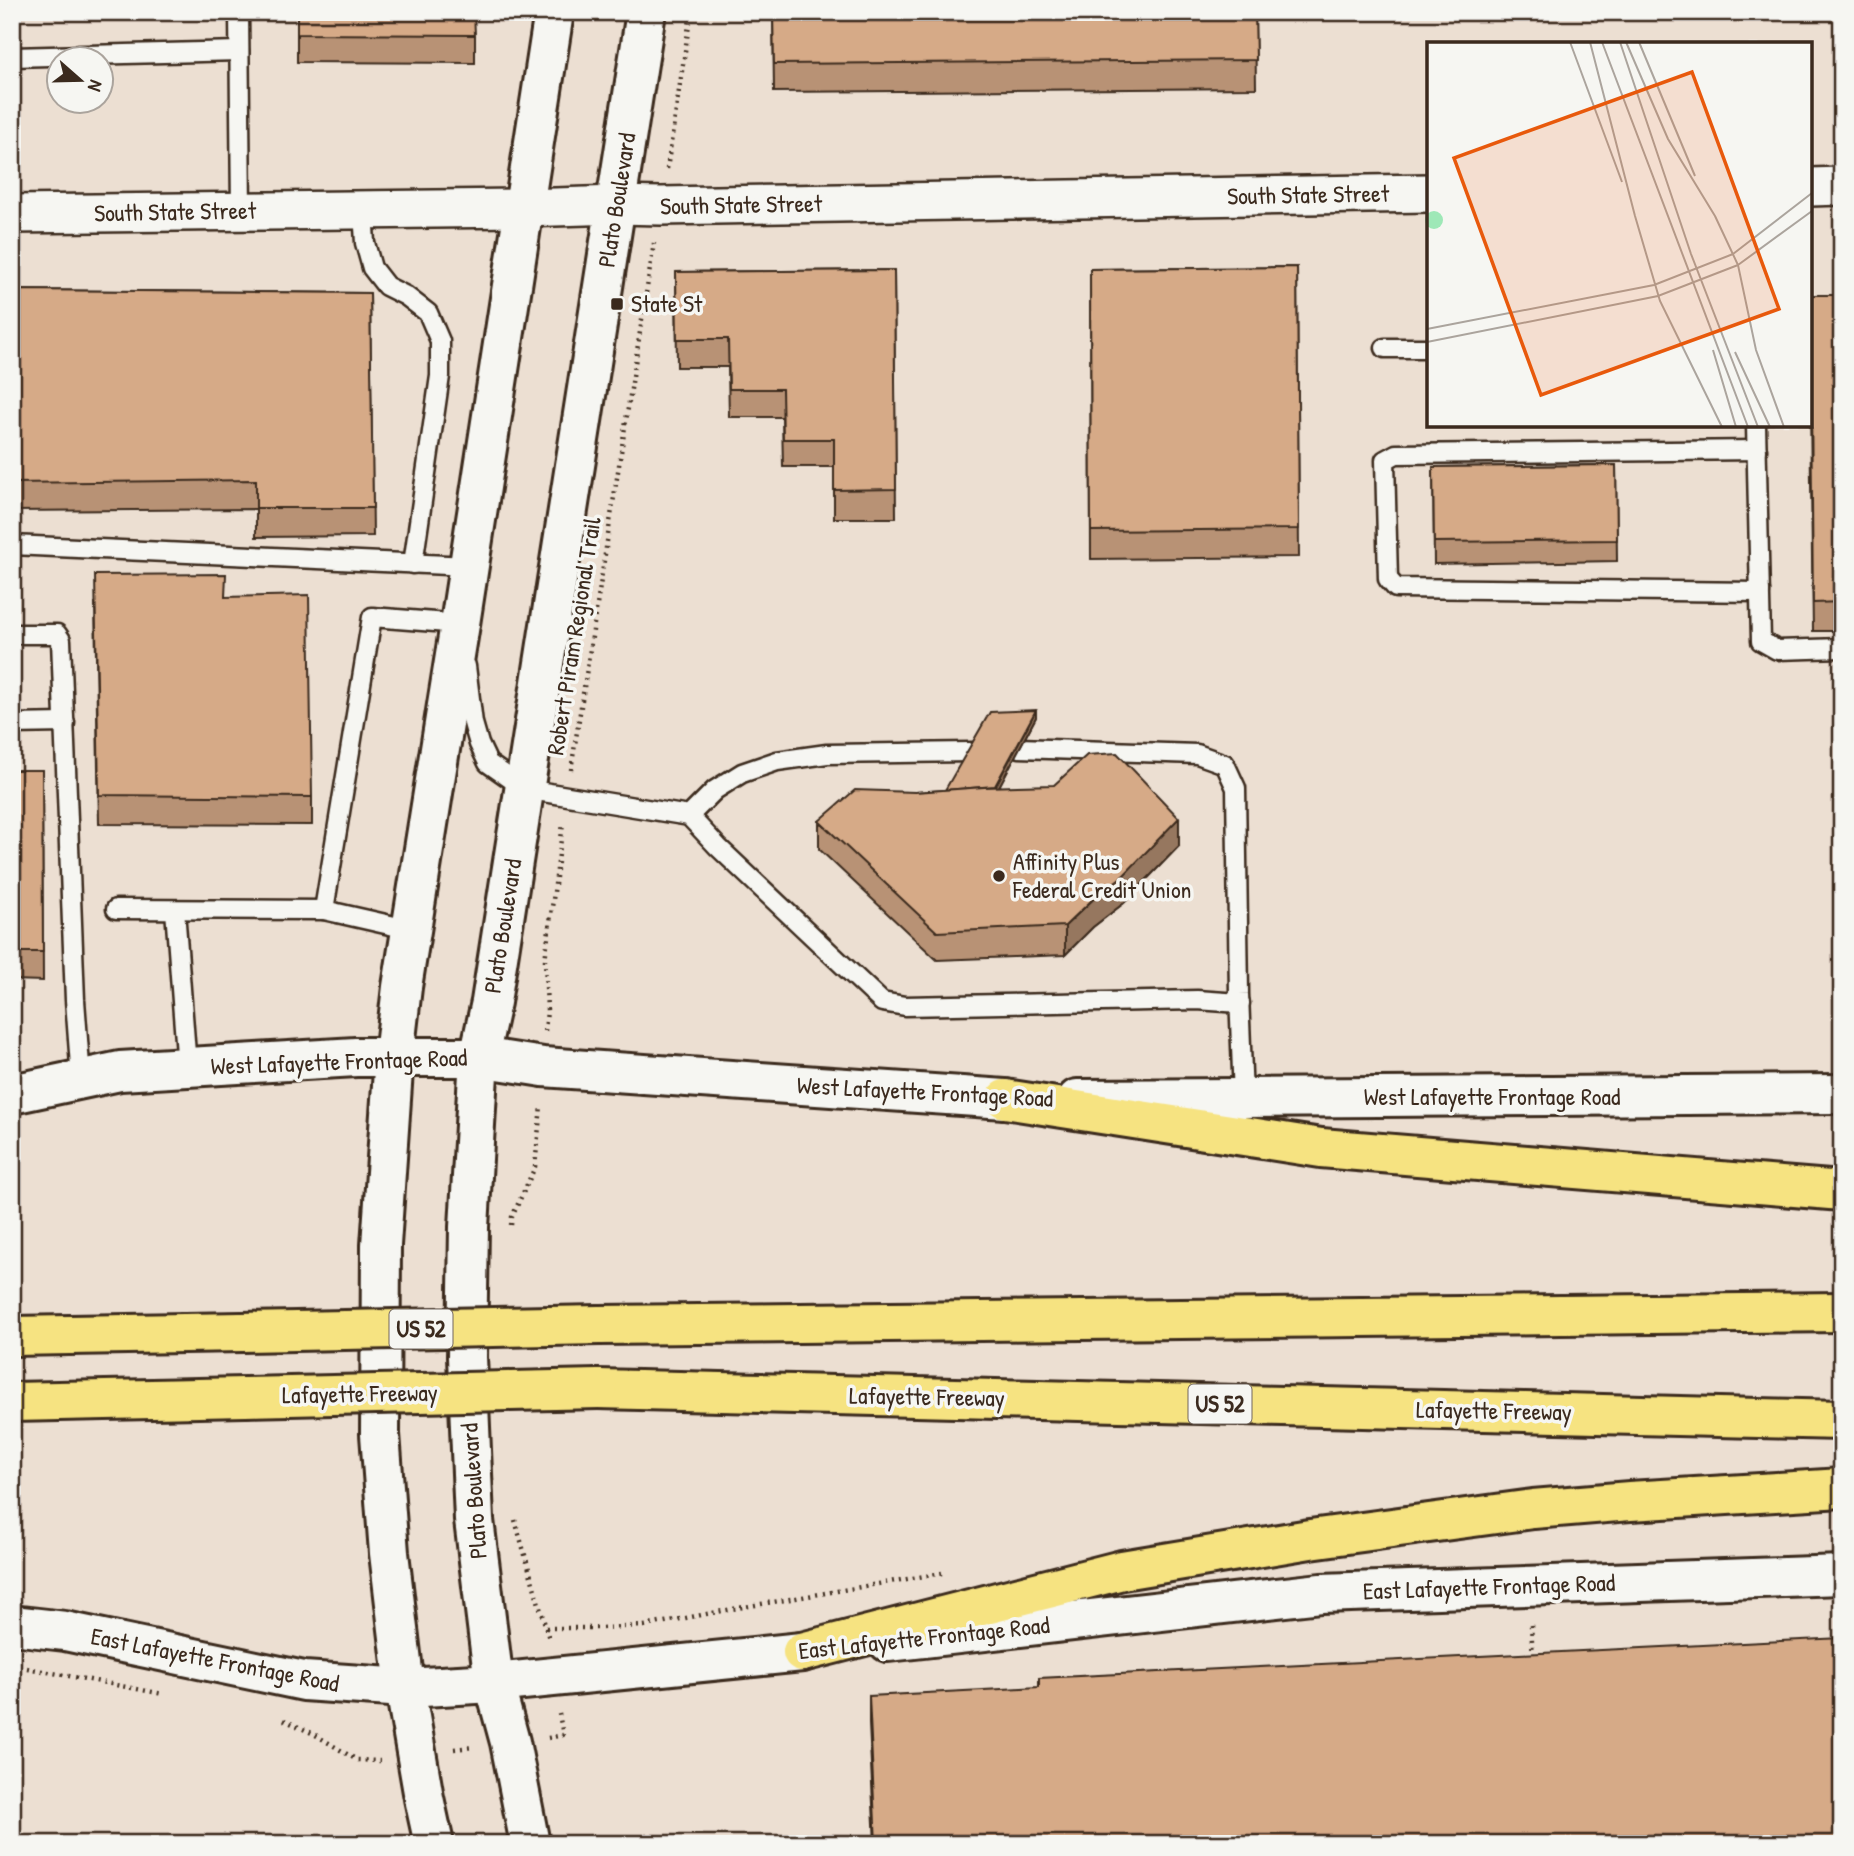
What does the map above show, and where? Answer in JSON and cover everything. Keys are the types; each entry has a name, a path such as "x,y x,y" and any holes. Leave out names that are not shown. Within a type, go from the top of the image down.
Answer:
{"highway":[{"path":"1005,1100 1321,1148 1842,1191"},
{"path":"12,1311 199,1332"},
{"name":"US 52","path":"12,1336 599,1325 1842,1312"},
{"name":"Lafayette Freeway","path":"12,1402 598,1389 1842,1420"},
{"path":"12,1420 202,1398"},
{"path":"803,1652 1122,1570 1310,1539 1533,1509 1842,1488"}],"main road":[{"path":"434,1844 405,1688 390,1553 380,1434 381,1245 394,1056 402,987 554,12"},
{"name":"Plato Boulevard","path":"530,1844 510,1742 494,1683 474,1520 467,1357 470,1227 479,1057 491,1002 646,12"},
{"name":"West Lafayette Frontage Road","path":"12,1094 120,1071 356,1056 479,1057 543,1068 1005,1100 1842,1094"},
{"name":"East Lafayette Frontage Road","path":"12,1625 65,1631 304,1681 405,1688 494,1683 803,1652 1321,1593 1842,1575"}],"street":[{"path":"1812,187 1842,186"},
{"name":"South State Street","path":"12,214 1427,193"}],"lane":[{"path":"239,12 240,211"},
{"path":"12,57 239,51"},
{"path":"363,210 365,243 372,268 386,286 406,296 428,313 440,341 440,376 413,564"},
{"path":"1385,348 1427,348"},
{"path":"1756,427 1761,640 1777,650 1842,648"},
{"path":"1756,450 1396,454 1385,460 1388,579 1396,588 1760,592"},
{"path":"12,545 469,566"},
{"path":"324,911 372,617 460,624 473,723 488,763 525,789 689,816 881,1002 905,1006 1197,1000 1240,1003"},
{"path":"12,634 57,634 61,640 75,1000 81,1079"},
{"path":"12,724 65,723"},
{"path":"1019,748 1198,754 1225,764 1236,788 1243,1098"},
{"path":"689,816 715,790 742,772 777,761 827,754 971,752"},
{"path":"116,909 324,911 412,930"},
{"path":"175,909 187,1067"}],"path":[{"path":"671,140 691,12"},
{"name":"Robert Piram Regional Trail","path":"547,1011 545,960 566,797 649,268"},
{"path":"1531,1622 1533,1670"},
{"path":"545,1628 548,1636"},
{"path":"26,1668 176,1697"},
{"path":"276,1718 288,1720 358,1760 382,1761"},
{"path":"554,1738 563,1735 560,1720"},
{"path":"453,1749 477,1746"}],"shaded area":[{"path":"12,12 1842,12 1842,1844 12,1844"}],"building":[{"path":"297,12 474,12 475,35 297,34"},
{"path":"773,12 1255,12 1256,60 774,64"},
{"path":"1297,267 1299,529 1091,531 1090,269"},
{"path":"894,270 896,489 834,490 834,439 783,439 782,389 729,389 728,339 677,339 676,272"},
{"path":"12,290 370,293 373,508 256,508 256,480 12,483"},
{"path":"1812,295 1842,295 1842,602 1813,603"},
{"path":"1616,465 1617,540 1434,542 1433,467"},
{"path":"226,574 225,597 309,595 312,797 99,795 95,575"},
{"path":"1036,710 995,786 945,790 990,712"},
{"name":"Affinity Plus Federal Credit Union","path":"1117,753 1179,818 1124,875 1093,899 1065,926 937,932 819,821 855,790 915,792 1054,785 1087,755"},
{"path":"12,770 42,770 43,952 12,952"},
{"path":"1842,1638 1842,1844 876,1844 869,1696 1039,1687 1039,1678"}],"place":[{"name":"State St","path":"617,304"},
{"name":"Affinity Plus Federal Credit Union","path":"999,876"}]}
